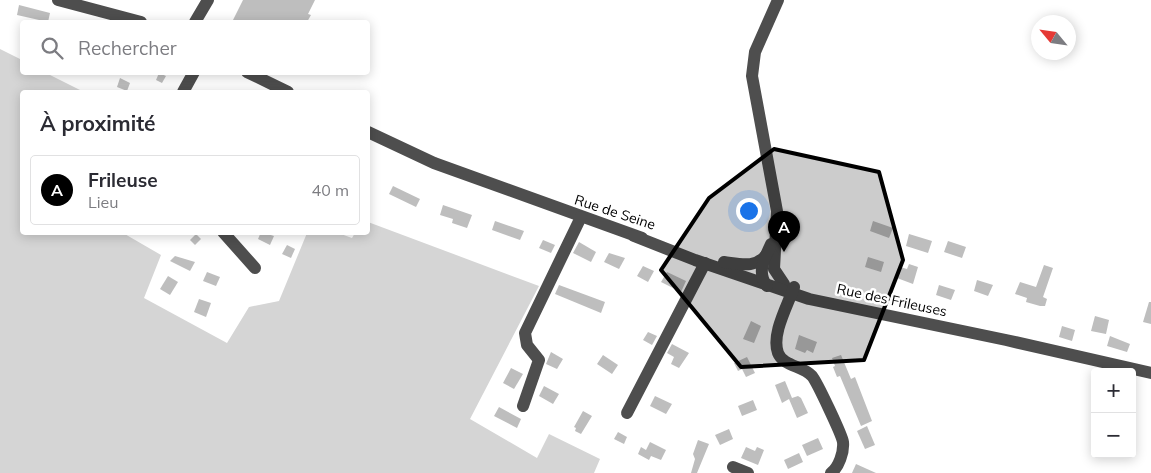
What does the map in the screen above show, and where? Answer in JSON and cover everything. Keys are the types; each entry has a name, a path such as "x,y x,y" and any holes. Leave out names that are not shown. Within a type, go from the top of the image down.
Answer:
{"street":[{"path":"58,0 133,20"},
{"path":"197,20 208,0"},
{"path":"762,280 770,271 777,211 753,86 752,66 755,52 778,0"},
{"path":"184,90 192,75"},
{"path":"253,75 284,90"},
{"name":"Rue de Seine","path":"370,133 434,163 634,236 724,262 762,280"},
{"path":"523,406 539,360 527,346 525,333 582,217"},
{"path":"226,235 255,268"},
{"path":"634,236 705,264 790,288"},
{"path":"724,262 752,264 771,257"},
{"path":"771,257 776,273 790,288"},
{"path":"628,413 705,264"},
{"path":"790,288 776,341 779,355 787,362 804,368 813,377 843,442 842,457 836,470 831,473"},
{"name":"Rue des Frileuses","path":"790,288 859,308 1151,373"},
{"path":"733,467 748,473"}],"highlighted area":[{"path":"774,149 879,172 903,260 864,360 741,367 661,270 709,198"}],"shaded area":[{"path":"0,49 20,59 20,75 50,75 80,90 20,90 20,235 126,235 161,255 144,298 227,343 249,307 279,301 306,235 344,235 352,238 354,235 370,235 370,223 539,286 470,419 537,458 549,434 600,459 594,473 0,473"}],"building":[{"path":"243,0 315,0 308,14 311,15 308,20 233,20"},
{"path":"19,5 50,13 48,20 17,15"},
{"path":"158,75 166,76 162,83 156,80"},
{"path":"120,78 130,83 127,90 117,87"},
{"path":"393,186 420,199 416,207 389,194"},
{"path":"443,205 472,215 467,228 452,223 453,219 440,215"},
{"path":"495,221 524,231 520,240 492,230"},
{"path":"873,221 893,228 889,238 870,231"},
{"path":"909,234 932,241 928,253 906,246"},
{"path":"195,235 201,239 195,245 190,240"},
{"path":"260,235 274,236 270,245 258,239"},
{"path":"543,240 555,245 551,253 539,248"},
{"path":"948,241 966,247 962,258 944,252"},
{"path":"579,242 596,252 591,262 573,253"},
{"path":"287,245 295,249 291,258 282,254"},
{"path":"609,253 625,258 619,269 604,262"},
{"path":"175,256 195,262 190,271 170,261"},
{"path":"868,257 884,262 881,272 865,267"},
{"path":"909,264 918,267 913,284 897,278 900,267 907,269"},
{"path":"1044,265 1053,268 1043,297 1047,299 1045,306 1040,306 1026,302 1027,298 1015,294 1020,282 1036,287"},
{"path":"643,266 654,271 648,282 637,276"},
{"path":"207,272 220,277 216,286 203,281"},
{"path":"667,272 686,281 681,292 661,282"},
{"path":"168,276 178,282 170,295 160,289"},
{"path":"977,280 993,285 988,296 974,291"},
{"path":"559,285 605,302 601,313 555,294"},
{"path":"939,285 955,290 951,300 936,295"},
{"path":"199,299 211,303 206,317 194,312"},
{"path":"1149,302 1151,302 1151,324 1143,322"},
{"path":"1095,316 1109,320 1106,334 1091,331"},
{"path":"751,321 761,326 754,343 743,339"},
{"path":"1062,326 1075,330 1072,341 1059,337"},
{"path":"648,332 657,336 652,345 643,340"},
{"path":"799,335 817,342 813,353 807,350 805,353 795,349"},
{"path":"1110,336 1130,344 1127,352 1107,346"},
{"path":"672,344 689,353 679,368 671,364 674,357 667,353"},
{"path":"551,352 563,359 557,369 546,364"},
{"path":"603,355 618,365 612,374 597,364"},
{"path":"841,355 851,379 855,377 872,421 861,426 840,376 837,377 833,367 835,366 832,358"},
{"path":"747,357 755,373 746,377 742,369 738,371 734,363"},
{"path":"511,368 523,374 514,389 503,383"},
{"path":"785,381 792,398 798,396 801,398 808,413 797,418 789,399 782,403 775,385"},
{"path":"544,386 559,394 553,404 539,396"},
{"path":"655,396 672,404 666,414 650,406"},
{"path":"753,400 757,410 742,416 738,406"},
{"path":"499,407 521,419 517,428 494,416"},
{"path":"583,411 592,416 581,434 575,431 576,428 574,427"},
{"path":"867,426 875,445 865,449 857,431"},
{"path":"729,429 733,439 720,445 715,435"},
{"path":"618,432 627,437 624,444 614,439"},
{"path":"818,438 823,449 807,456 802,445"},
{"path":"698,440 709,444 697,473 691,473 695,459 693,454"},
{"path":"650,442 666,450 661,460 651,456 649,460 638,454 641,447 646,450"},
{"path":"746,447 755,451 757,447 764,450 758,465 741,458"},
{"path":"799,453 803,462 788,469 784,460"},
{"path":"856,464 876,473 852,473"}],"place":[{"name":"Frileuse","path":"784,252"}]}
